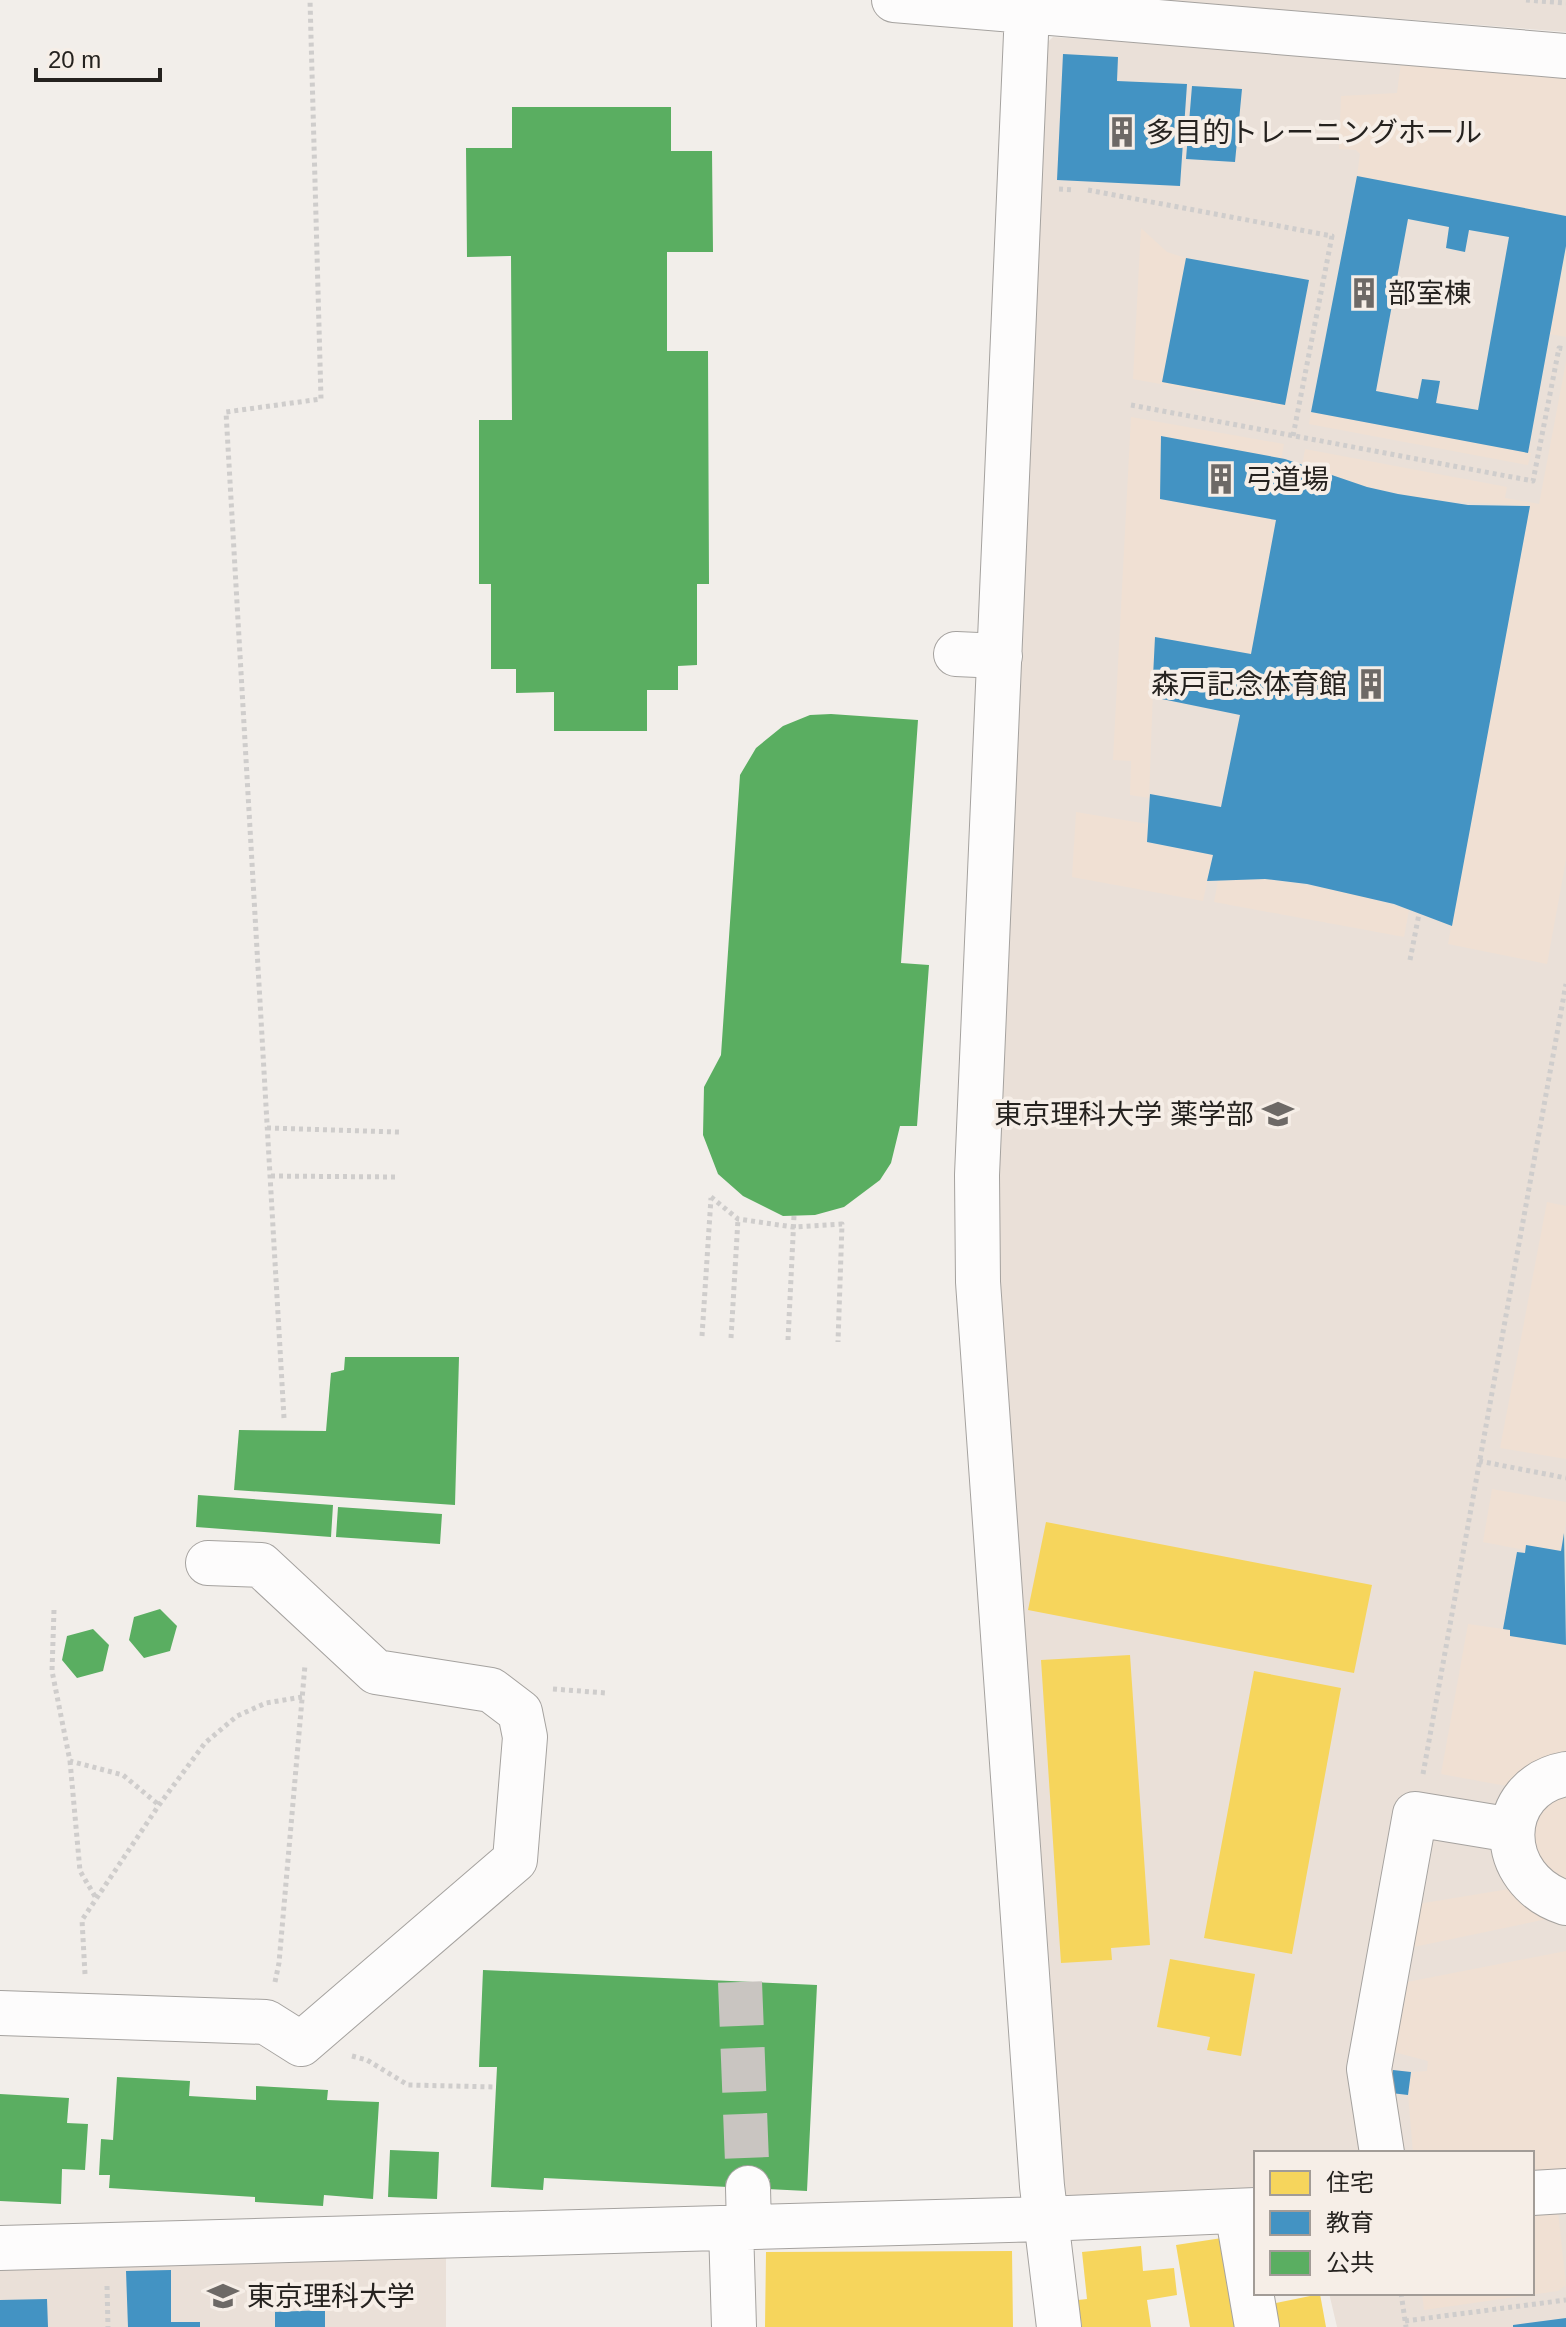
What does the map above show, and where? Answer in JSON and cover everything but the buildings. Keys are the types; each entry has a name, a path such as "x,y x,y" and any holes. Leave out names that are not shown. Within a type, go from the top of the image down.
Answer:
{"street":[{"path":"894,0 1566,56"},
{"path":"1027,11 977,1175 978,1282 1045,2219 1059,2327"},
{"path":"956,654 1000,656"},
{"path":"0,2013 87,2015 283,2033 515,1860 525,1737 520,1712 491,1690 376,1672 261,1565 208,1563"},
{"path":"1566,1774 1543,1783 1528,1795 1512,1830 1513,1850 1531,1884 1547,1896 1566,1903"},
{"path":"1382,2151 1369,2069 1415,1814 1512,1830"},
{"path":"1534,2193 1566,2191"},
{"path":"0,2248 743,2215 1045,2219 1246,2211 1257,2327"},
{"path":"734,2327 743,2215"}],"path":[{"path":"284,1418 226,412 321,399 310,0"},
{"path":"1526,0 1566,3"},
{"path":"1088,190 1332,236 1293,436"},
{"path":"1131,405 1533,481 1559,348 1566,349"},
{"path":"1410,960 1419,914"},
{"path":"1415,1814 1566,984"},
{"path":"267,1128 399,1132"},
{"path":"271,1176 395,1177"},
{"path":"702,1336 711,1197 738,1219 793,1227 842,1224 838,1342"},
{"path":"788,1340 794,1216"},
{"path":"731,1338 738,1219"},
{"path":"1479,1461 1566,1478"},
{"path":"54,1610 52,1671 70,1761 80,1871 96,1898"},
{"path":"311,1611 279,1963 283,2033 367,2060 408,2085 496,2087"},
{"path":"87,2015 82,1920 96,1898 205,1743 237,1716 266,1703 302,1697"},
{"path":"70,1761 123,1775 159,1805"},
{"path":"1401,2295 1405,2324 1566,2300"}],"shaded area":[{"path":"1159,0 1566,0 1566,32"},
{"name":"東京理科大学 薬学部","path":"1053,37 1566,77 1566,2171 1534,2154 1534,2151 1254,2151 1254,2192 1066,2201 1051,2186 986,1288 1034,55"},
{"path":"1401,63 1566,77 1566,216 1357,176 1360,154 1356,150 1339,149 1341,96 1397,93"},
{"path":"1141,228 1167,252 1186,258 1163,382 1285,407 1133,379"},
{"path":"1566,246 1566,337 1550,334"},
{"path":"1566,362 1566,860 1547,964 1448,944 1530,506 1430,500 1367,487 1302,466 1305,449 1507,487 1505,498 1539,504"},
{"path":"1311,412 1531,453 1528,465 1309,424"},
{"path":"1131,417 1284,444 1281,459 1161,437 1160,499 1276,520 1251,654 1155,637 1149,798 1130,795 1131,761 1113,760"},
{"path":"1076,812 1148,824 1148,843 1213,855 1203,901 1072,877"},
{"path":"1265,879 1349,892 1409,910 1404,937 1214,902 1218,881"},
{"path":"1547,1202 1566,1206 1566,1459 1500,1448"},
{"path":"1492,1489 1566,1502 1561,1551 1527,1545 1525,1550 1483,1542"},
{"path":"1468,1624 1510,1630 1510,1636 1566,1645 1566,1754 1512,1787 1441,1774"},
{"path":"1566,1795 1566,1882 1540,1863 1532,1836 1542,1810"},
{"path":"1509,1889 1527,1908 1552,1918 1409,1948 1418,1904"},
{"path":"1566,1951 1566,2171 1534,2174 1534,2151 1413,2151 1408,2095 1411,2072 1427,2071 1428,2061 1390,2051 1402,1983"},
{"path":"1558,2212 1566,2285 1558,2291 1534,2294 1534,2214"},
{"path":"1566,2212 1566,2327 1337,2327 1329,2295 1534,2295 1534,2214"},
{"name":"東京理科大学","path":"446,2245 446,2327 0,2327 0,2264"},
{"path":"1422,2295 1530,2295 1424,2310"}],"tunnel":[{"path":"740,1982 748,2188"}],"place":[{"name":"多目的トレーニングホール","path":"1122,132"},
{"name":"部室棟","path":"1364,293"},
{"name":"弓道場","path":"1221,479"},
{"name":"森戸記念体育館","path":"1371,684"},
{"name":"東京理科大学 薬学部","path":"1278,1114"},
{"name":"東京理科大学","path":"223,2296"}]}
